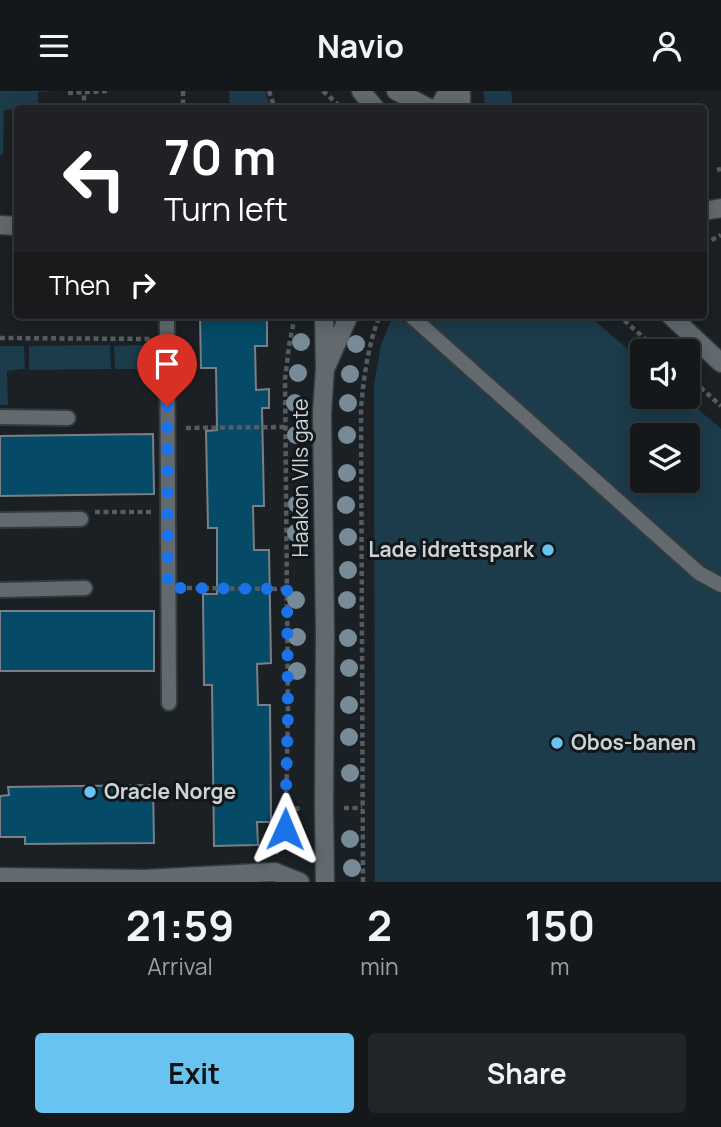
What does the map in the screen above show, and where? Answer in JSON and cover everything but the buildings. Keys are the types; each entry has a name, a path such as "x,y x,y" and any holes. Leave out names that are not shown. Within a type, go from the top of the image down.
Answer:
{"main road":[{"path":"361,91 373,105"},
{"path":"396,91 423,105"},
{"name":"Haakon VIIs gate","path":"324,319 322,414 325,882"},
{"name":"Haakon VIIs gate","path":"325,368 347,319"},
{"path":"674,319 721,363"},
{"path":"0,877 145,879 275,872 300,882"}],"lane":[{"path":"167,319 169,703"},
{"path":"414,319 699,573 721,585"},
{"path":"0,417 68,418"},
{"path":"0,520 81,520"},
{"path":"0,590 85,588"}],"path":[{"path":"68,93 107,91"},
{"path":"323,91 339,105"},
{"path":"274,857 285,829 286,808 285,379 294,319"},
{"path":"363,882 361,408 365,370 379,319"},
{"path":"623,319 645,339"},
{"path":"0,338 167,339"},
{"path":"700,387 721,406"},
{"path":"167,428 285,427"},
{"path":"81,520 89,512 168,511"},
{"path":"168,588 287,589"},
{"path":"286,808 303,809"},
{"path":"344,808 362,808"}],"shaded area":[{"path":"0,91 61,91 38,92 38,105 14,105 14,109 4,110 3,155 0,155"},
{"path":"229,91 265,91 270,105 230,105"},
{"path":"483,91 511,91 513,105 485,105"},
{"name":"Lade idrettspark","path":"391,319 399,319 413,328 420,319 593,319 630,351 630,409 698,409 721,429 721,882 375,882 374,384 381,345"},
{"path":"110,345 111,369 29,370 29,346"},
{"path":"150,345 150,369 115,369 114,346"},
{"path":"0,346 24,346 25,369 7,371 8,405 0,405"}],"place":[{"name":"Lade idrettspark","path":"548,550"},
{"name":"Obos-banen","path":"557,743"},
{"name":"Oracle Norge","path":"90,792"}],"route":[{"path":"167,406 168,588 287,589 285,829"}]}
